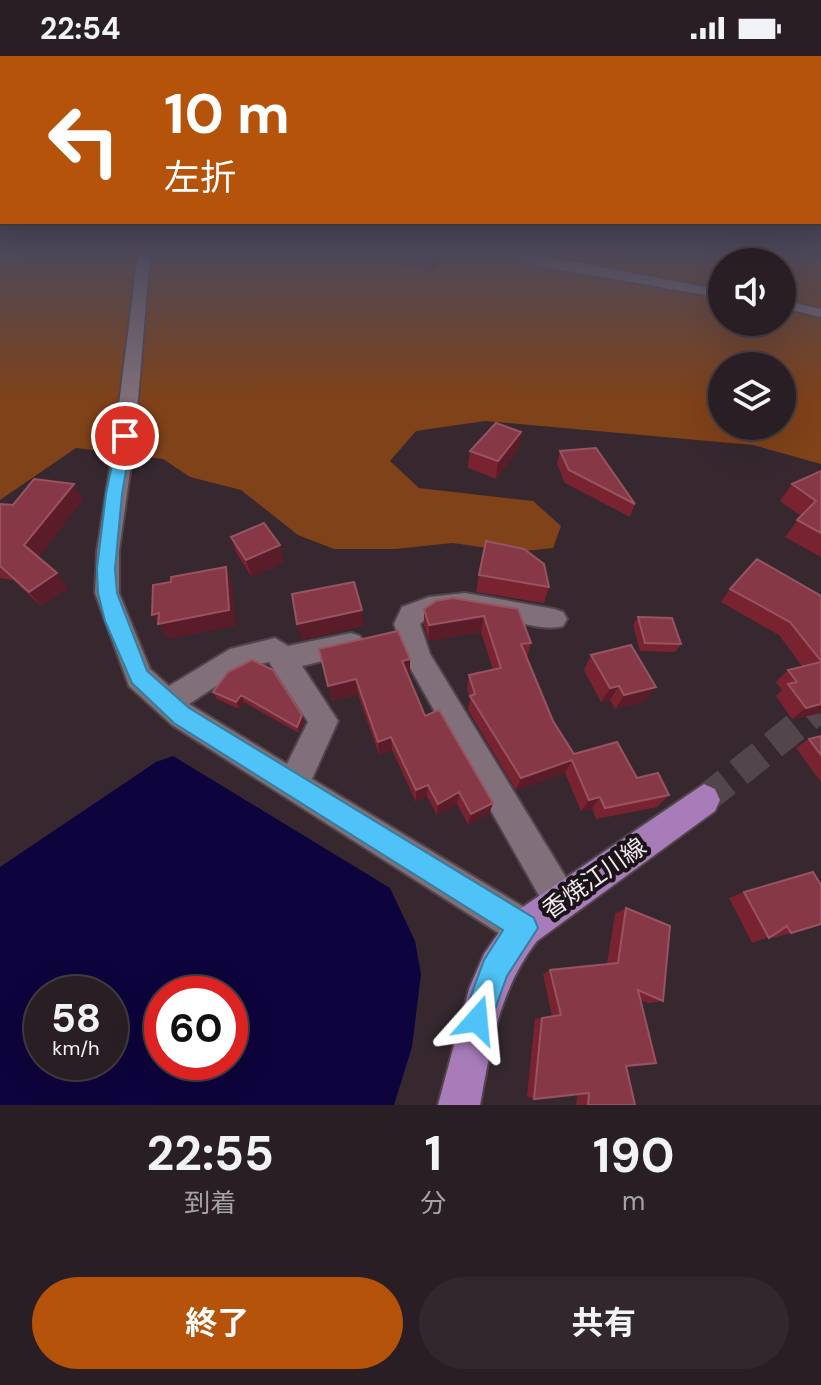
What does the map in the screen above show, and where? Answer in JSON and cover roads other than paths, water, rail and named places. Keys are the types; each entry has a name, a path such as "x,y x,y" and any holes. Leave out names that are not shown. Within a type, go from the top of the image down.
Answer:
{"main road":[{"name":"香焼江川線","path":"459,1105 481,1003 506,948 524,928 704,800"}],"street":[{"path":"138,303 107,581 115,621 139,677 182,716 524,928"},
{"path":"796,307 821,313"},
{"path":"554,619 463,600 429,606 411,614 407,624 418,658 561,901"},
{"path":"283,659 409,630"},
{"path":"167,702 239,657 275,649 324,721 294,784"}],"tunnel":[{"path":"704,800 821,707"}]}
